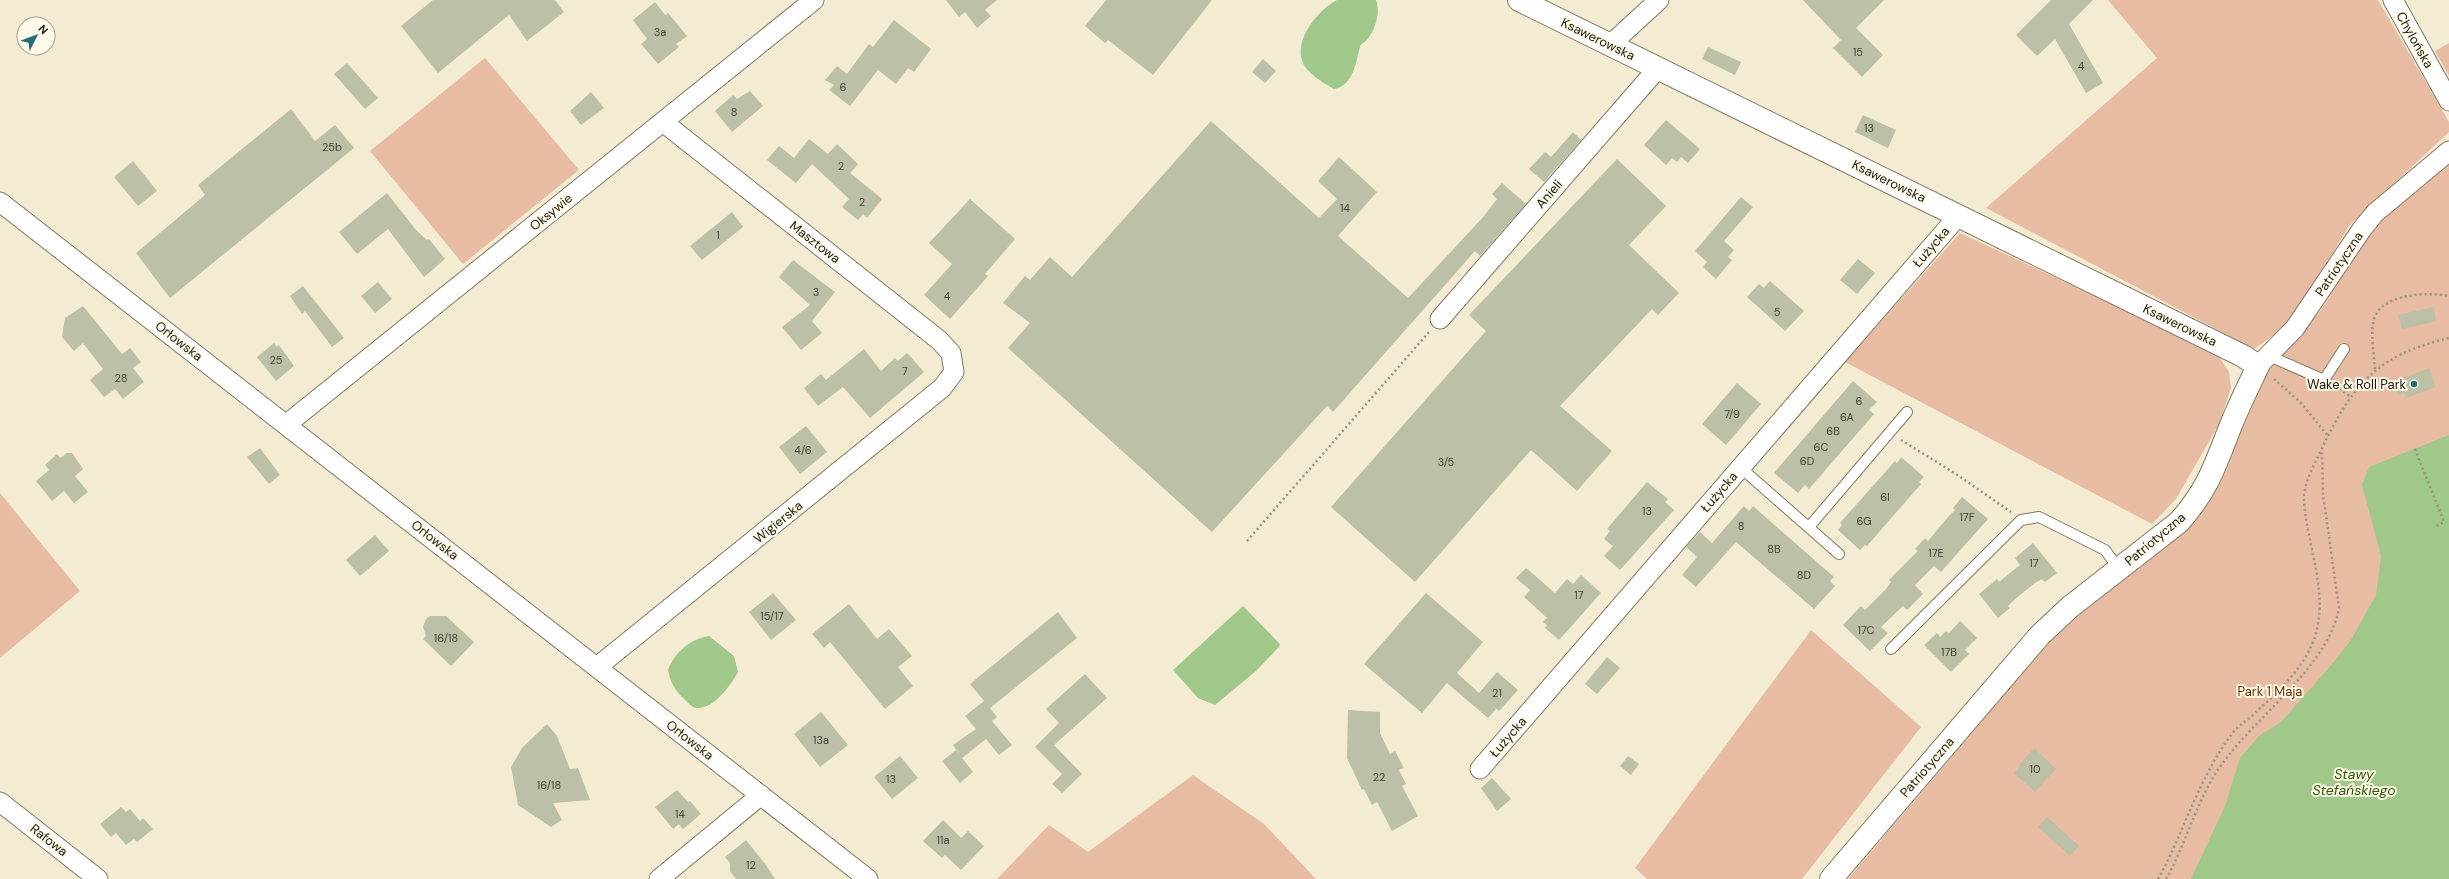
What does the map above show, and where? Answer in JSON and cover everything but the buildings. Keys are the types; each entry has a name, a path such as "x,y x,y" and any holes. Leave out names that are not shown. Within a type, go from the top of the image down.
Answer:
{"street":[{"name":"Oksywie","path":"287,424 814,0"},
{"name":"Ksawerowska","path":"1519,0 1959,215 2243,356 2263,360"},
{"path":"1611,44 1659,0"},
{"name":"Chylońska","path":"2393,0 2449,100"},
{"name":"Anieli","path":"1440,319 1658,68"},
{"name":"Masztowa","path":"663,122 939,340 951,353 954,372"},
{"name":"Patriotyczna","path":"1831,879 2040,635 2119,569 2179,522 2202,493 2211,477 2231,423 2263,360 2296,328 2362,229 2375,213 2449,151"},
{"name":"Orłowska","path":"0,202 287,424 868,879"},
{"name":"Łużycka","path":"1480,769 1959,215"},
{"name":"Wigierska","path":"597,667 942,388 954,372"},
{"path":"658,879 761,796"},
{"name":"Rafowa","path":"0,802 98,879"}],"lane":[{"path":"2263,360 2324,380 2344,349"},
{"path":"1809,527 1906,412"},
{"path":"1741,468 1839,554"},
{"path":"1891,649 2021,520 2028,517 2039,517 2105,550 2119,569"}],"path":[{"path":"2375,369 2373,330 2378,312 2388,304 2413,294 2429,293 2449,296"},
{"path":"1247,541 1440,319"},
{"path":"2158,879 2201,788 2232,733 2255,713 2300,667 2313,643 2316,634 2320,601 2304,495 2314,464 2328,436 2351,397 2375,369 2414,348 2449,338"},
{"path":"2263,360 2301,402 2328,436"},
{"path":"2324,380 2351,397"},
{"path":"1889,433 1956,474 2011,512"},
{"path":"2166,879 2206,791 2221,764 2302,675 2324,647 2337,622 2339,608 2323,494 2322,448"},
{"path":"2415,449 2444,522 2434,526"}],"green space":[{"path":"2108,0 2378,0 2449,122 2449,132 2349,226 2291,323 2254,349 1986,208 2157,58"},
{"path":"2449,43 2449,76 2435,51"},
{"path":"485,58 579,170 463,264 370,151"},
{"name":"Park 1 Maja","path":"2449,159 2449,879 1848,879 2066,622 2180,533 2272,361 2298,336 2322,309 2371,225"},
{"path":"1960,233 2216,352 2229,372 2231,388 2219,424 2176,499 2152,524 1845,362"},
{"path":"0,493 80,591 0,658"},
{"path":"1811,630 1921,727 1802,879 1647,879 1635,868"},
{"path":"1193,775 1264,824 1316,879 997,879 1049,825 1088,852"}],"water":[{"path":"1337,0 1376,0 1378,10 1376,22 1372,32 1366,41 1360,46 1350,78 1341,87 1334,89 1317,78 1305,67 1301,54 1301,45 1304,36 1315,18"},
{"name":"Stawy Stefańskiego","path":"2449,435 2449,879 2191,879 2225,806 2240,758 2260,735 2280,723 2328,669 2351,640 2376,595 2381,556 2362,485 2369,467"},
{"path":"1243,606 1280,644 1279,647 1256,671 1215,705 1198,698 1173,670"},
{"path":"709,636 734,656 738,672 731,683 716,700 710,705 695,708 689,704 677,691 671,681 668,670 671,663 684,647 696,640"}],"place":[{"name":"Wake & Roll Park","path":"2414,384"}]}
